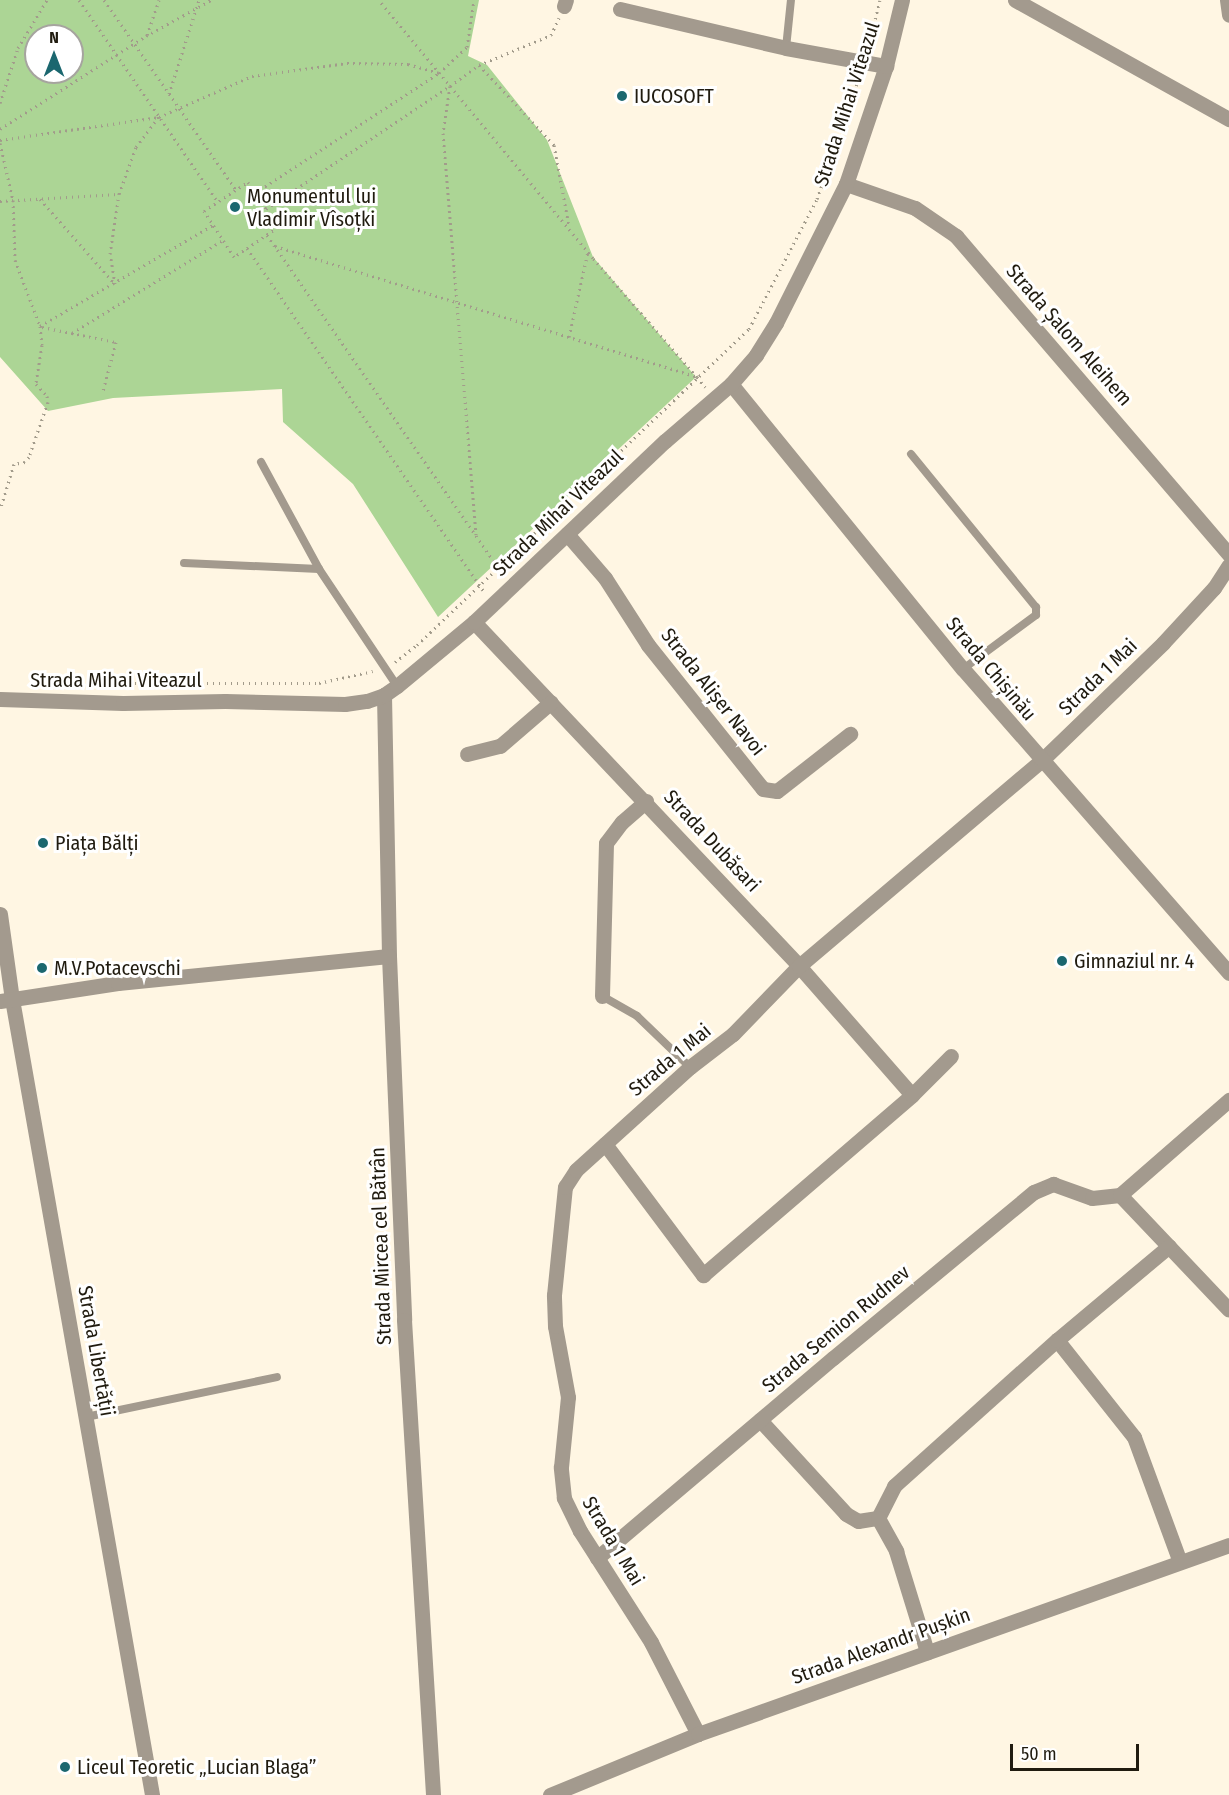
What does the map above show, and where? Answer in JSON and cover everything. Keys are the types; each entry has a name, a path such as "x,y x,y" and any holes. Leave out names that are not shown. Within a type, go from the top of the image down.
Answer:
{"street":[{"name":"Strada Mihai Viteazul","path":"0,699 345,704 367,701 384,695 398,686 474,622 665,441 730,384 756,355 776,323 846,184 886,66 902,0"},
{"path":"1015,0 1229,119"},
{"path":"1227,0 1229,15"},
{"path":"620,9 786,48 886,66"},
{"name":"Strada Șalom Aleihem","path":"846,184 915,208 956,236 1229,555"},
{"name":"Strada Chișinău","path":"730,384 963,669 1041,761 1229,973"},
{"name":"Strada Alișer Navoi","path":"567,534 605,578 648,645 763,789 777,791 850,734"},
{"name":"Strada 1 Mai","path":"698,1734 651,1642 567,1507 561,1486 568,1397 555,1326 554,1295 565,1187 576,1170 690,1066 733,1034 799,966 1041,761 1162,643 1214,588 1229,565"},
{"name":"Strada Dubăsari","path":"474,622 646,801 799,966 912,1095"},
{"name":"Strada Mircea cel Bătrân","path":"384,695 389,956 404,1320 433,1795"},
{"path":"467,754 500,746 551,702"},
{"path":"602,996 606,843 622,822 646,801"},
{"name":"Strada Libertății","path":"0,914 6,1000 86,1417 152,1795"},
{"path":"6,1000 118,983 389,956"},
{"path":"604,1144 703,1275 912,1095 951,1056"},
{"path":"1229,1100 1120,1195 1229,1310"},
{"name":"Strada Semion Rudnev","path":"597,1558 1034,1192 1053,1185 1081,1196 1102,1198 1120,1195"},
{"path":"879,1518 894,1486 1057,1340 1169,1246"},
{"path":"1057,1340 1134,1437 1180,1562"},
{"path":"760,1420 846,1514 858,1521 879,1518"},
{"path":"879,1518 896,1551 927,1652"},
{"name":"Strada Alexandr Pușkin","path":"552,1795 698,1734 1229,1545"}],"lane":[{"path":"786,48 791,0"},
{"path":"911,454 1036,607 1036,615 963,669"},
{"path":"261,462 319,569 398,686"},
{"path":"184,563 319,569"},
{"path":"602,996 637,1016 690,1066"},
{"path":"86,1417 277,1377"}],"path":[{"path":"0,103 18,48 47,0"},
{"path":"79,0 218,202"},
{"path":"104,0 236,190"},
{"path":"146,36 159,0"},
{"path":"169,94 199,0"},
{"path":"0,129 118,56 146,36 211,0"},
{"path":"379,0 588,251 697,377"},
{"path":"255,193 439,73 467,47 474,0"},
{"path":"387,668 417,645 749,329 817,199 864,62 880,0"},
{"path":"266,209 450,86 478,64 551,35 565,3"},
{"path":"0,510 14,464 25,462 29,457 48,402 47,396 36,384 42,345 40,326 15,260 13,200 0,141 159,117 252,76 336,65 408,64 439,73"},
{"path":"478,64 554,145 570,229"},
{"path":"450,86 443,134 476,535"},
{"path":"115,284 110,254 119,194 136,147 159,117"},
{"path":"248,182 278,227 234,256 204,211 236,190 248,182"},
{"path":"0,201 119,194"},
{"path":"40,199 115,284"},
{"path":"40,326 213,225"},
{"path":"267,235 498,567"},
{"path":"72,333 223,240"},
{"path":"274,246 697,377"},
{"path":"247,248 478,586 495,602"},
{"path":"569,337 588,251"},
{"path":"40,326 116,342 104,391"},
{"path":"59,683 319,683 375,671"}],"green space":[{"path":"0,0 479,0 468,56 487,65 547,140 593,257 696,377 438,617 353,484 283,422 282,389 113,398 48,411 0,357"}],"place":[{"name":"IUCOSOFT","path":"622,96"},
{"name":"Monumentul lui Vladimir Vîsoțki","path":"235,207"},
{"name":"Piața Bălți","path":"43,843"},
{"name":"Gimnaziul nr. 4","path":"1062,961"},
{"name":"M.V.Potacevschi","path":"42,968"},
{"name":"Liceul Teoretic „Lucian Blaga”","path":"65,1767"}]}
